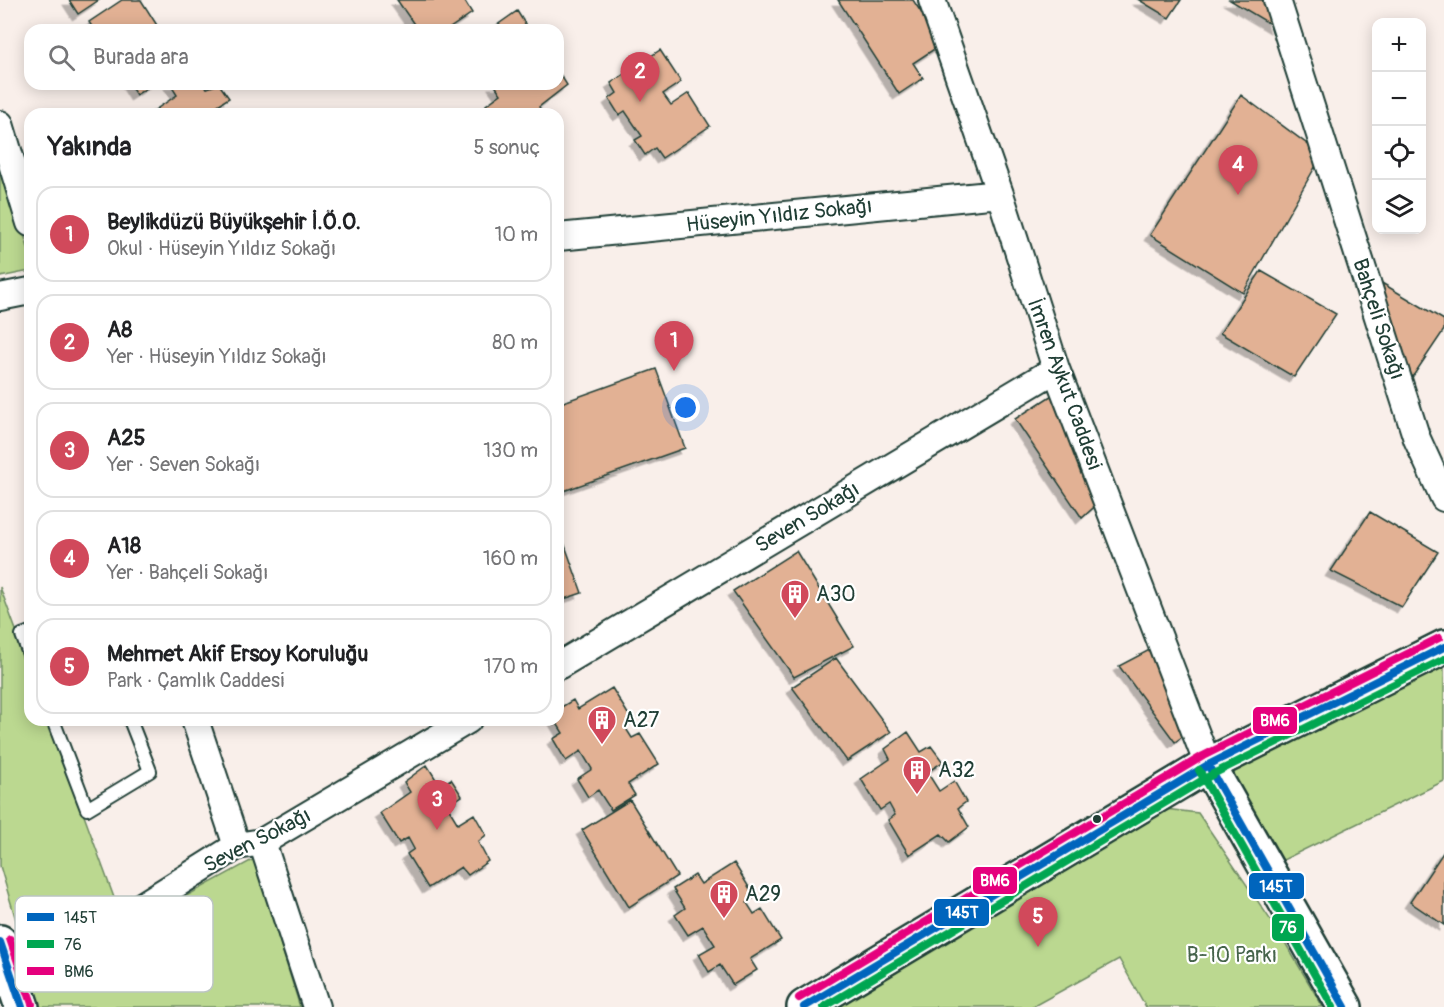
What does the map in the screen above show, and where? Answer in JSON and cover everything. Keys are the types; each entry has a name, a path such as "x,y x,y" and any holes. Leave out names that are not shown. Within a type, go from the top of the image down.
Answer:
{"street":[{"name":"İmren Aykut Caddesi","path":"932,0 1000,194 1056,369 1208,765"},
{"name":"Bahçeli Sokağı","path":"1277,0 1417,439 1444,498"},
{"path":"0,124 24,203"},
{"name":"Hüseyin Yıldız Sokağı","path":"564,236 1000,194"},
{"path":"0,297 24,292"},
{"name":"Seven Sokağı","path":"564,662 1056,369"},
{"path":"804,1007 1208,765 1444,647"},
{"path":"197,726 237,846"},
{"name":"Seven Sokağı","path":"157,896 237,846 262,842 458,726"},
{"path":"1208,765 1345,1007"},
{"path":"262,842 316,1007"},
{"path":"3,949 15,986"},
{"path":"17,992 22,1007"}],"lane":[{"path":"55,726 87,809 150,771 132,726"}],"green space":[{"path":"0,158 24,235 24,272 0,277"},
{"path":"0,587 24,652 24,726 51,726 113,896 15,896 15,917 0,866"},
{"path":"1444,662 1444,781 1279,862 1228,762"},
{"name":"B-10 Parkı","path":"1165,809 1198,813 1280,934 1323,1007 1146,1007 1119,959 1032,1007 835,1007"},
{"path":"254,859 300,1007 33,1007 28,992 213,992 213,896 186,896"}],"building":[{"path":"69,0 99,0 78,14"},
{"path":"122,0 141,0 156,24 90,24 89,22"},
{"path":"397,0 464,0 472,13 456,24 414,24"},
{"path":"838,0 913,0 942,44 913,63 923,78 899,94"},
{"path":"1139,0 1181,0 1169,18"},
{"path":"1230,0 1268,0 1275,27"},
{"path":"517,11 525,24 499,24"},
{"path":"660,50 681,82 663,94 671,105 689,93 710,126 662,158 655,148 645,155 635,140 642,136 625,111 619,115 609,99 617,93 611,83"},
{"path":"133,90 144,90 136,95"},
{"path":"174,90 223,90 229,98 213,108 158,108 177,95"},
{"path":"498,90 561,90 540,108 488,108 486,105 501,94"},
{"path":"1241,95 1322,155 1243,293 1150,235"},
{"path":"1261,271 1336,314 1294,377 1220,333"},
{"path":"1375,279 1444,320 1444,330 1407,385"},
{"path":"656,369 685,448 564,491 564,402"},
{"path":"1060,390 1102,500 1082,518 1015,419"},
{"path":"1370,512 1438,552 1402,607 1331,571"},
{"path":"564,543 582,593 564,599"},
{"name":"A30","path":"796,551 854,646 794,677 733,591"},
{"path":"1157,646 1186,734 1175,742 1119,666"},
{"path":"836,658 891,732 847,761 792,687"},
{"name":"A27","path":"612,688 633,722 625,727 632,738 640,734 659,764 628,784 635,795 611,810 598,790 588,797 577,779 592,769 581,751 566,761 553,739 563,733 559,726 564,726 564,705 573,700 578,709"},
{"name":"A32","path":"908,732 921,752 931,746 943,762 927,772 939,791 954,781 966,802 958,808 969,827 949,842 941,834 909,855 888,820 895,815 889,804 880,810 861,779 890,759 885,749"},
{"path":"427,765 440,786 451,779 462,796 447,806 458,824 474,814 486,835 478,842 488,861 468,875 461,867 428,888 407,854 414,849 408,838 399,843 380,813 410,792 404,782"},
{"path":"630,800 677,876 629,907 582,830"},
{"path":"1444,851 1444,925 1410,902"},
{"name":"A29","path":"734,863 755,897 747,903 754,914 762,909 781,940 750,959 757,970 733,985 720,965 709,972 699,954 715,945 703,926 688,935 675,915 685,908 673,889 695,875 701,884"}],"transit line":[{"name":"BM6","path":"799,998 1203,756 1439,638"},
{"name":"145T","path":"804,1007 1208,765 1444,647"},
{"name":"76","path":"824,1007 1213,774 1444,659"},
{"name":"145T","path":"1208,765 1345,1007"},
{"name":"76","path":"1199,770 1333,1007"},
{"name":"BM6","path":"10,939 15,954"},
{"name":"145T","path":"0,942 15,986"},
{"name":"145T","path":"17,992 22,1007"},
{"name":"BM6","path":"28,992 32,1004"}],"place":[{"name":"A8","path":"640,102"},
{"name":"A18","path":"1238,195"},
{"name":"Beylikdüzü Büyükşehir İ.Ö.O.","path":"674,371"},
{"name":"A30","path":"795,620"},
{"name":"A27","path":"602,746"},
{"name":"A32","path":"917,796"},
{"name":"A25","path":"437,830"},
{"name":"A29","path":"724,920"},
{"name":"Mehmet Akif Ersoy Koruluğu","path":"1038,947"}]}
